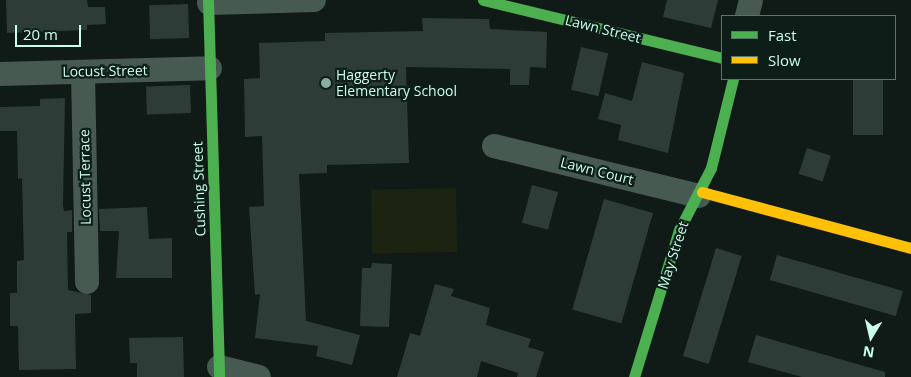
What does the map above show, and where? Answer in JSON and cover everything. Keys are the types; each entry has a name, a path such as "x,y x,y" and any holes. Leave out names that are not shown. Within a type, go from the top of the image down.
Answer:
{"street":[{"path":"208,2 314,0"},
{"name":"Lawn Street","path":"483,0 721,58"},
{"path":"747,15 751,0"},
{"name":"Cushing Street","path":"208,2 219,372"},
{"name":"Locust Street","path":"0,74 210,68"},
{"name":"Locust Terrace","path":"83,72 87,282"},
{"name":"May Street","path":"634,377 679,230 700,194 732,80"},
{"name":"Lawn Court","path":"494,146 700,194"},
{"path":"700,194 911,248"},
{"path":"219,372 259,377"}],"green space":[{"path":"456,188 457,252 372,253 371,189"}],"building":[{"path":"6,0 87,0 88,7 105,7 106,24 87,25 87,30 7,33"},
{"path":"667,0 718,0 711,28 663,17"},
{"path":"188,4 189,38 150,39 149,5"},
{"path":"422,18 489,19 490,29 547,32 546,68 530,67 529,85 510,85 510,69 406,67 409,163 327,165 327,173 299,174 306,321 360,335 352,365 316,356 318,346 255,338 260,294 255,295 249,207 264,206 262,136 245,137 244,79 260,78 259,43 325,41 325,33 423,31"},
{"path":"581,47 608,53 598,96 571,90"},
{"path":"642,62 684,73 668,153 618,140 621,125 598,119 605,93 632,101"},
{"path":"853,80 883,80 883,135 853,135"},
{"path":"190,85 191,113 147,115 146,87"},
{"path":"65,98 63,205 64,211 72,210 72,232 67,232 68,290 91,295 91,313 75,314 76,369 19,370 18,326 10,326 10,293 17,293 17,261 24,260 22,178 18,179 17,131 0,131 0,107 40,106 40,99"},
{"path":"807,148 831,156 822,181 799,174"},
{"path":"532,185 558,192 548,230 522,223"},
{"path":"604,199 653,213 621,324 572,310"},
{"path":"147,207 149,239 172,238 172,278 116,278 119,231 100,231 99,209"},
{"path":"716,248 742,256 709,364 683,356"},
{"path":"777,255 903,291 896,316 770,280"},
{"path":"372,263 392,264 389,327 360,326 362,268 371,268"},
{"path":"435,284 454,289 451,296 490,308 486,325 531,339 528,347 544,352 536,377 517,377 518,373 481,361 477,377 397,377 410,333 420,336"},
{"path":"756,335 885,372 885,377 802,377 748,362"},
{"path":"183,337 184,377 137,377 137,363 130,363 129,338"}],"traffic: fast":[{"path":"208,0 219,377"},
{"path":"483,0 721,58"},
{"path":"634,377 679,230 711,168 733,80"}],"traffic: slow":[{"path":"702,192 911,248"}],"place":[{"name":"Haggerty Elementary School","path":"326,83"}]}
